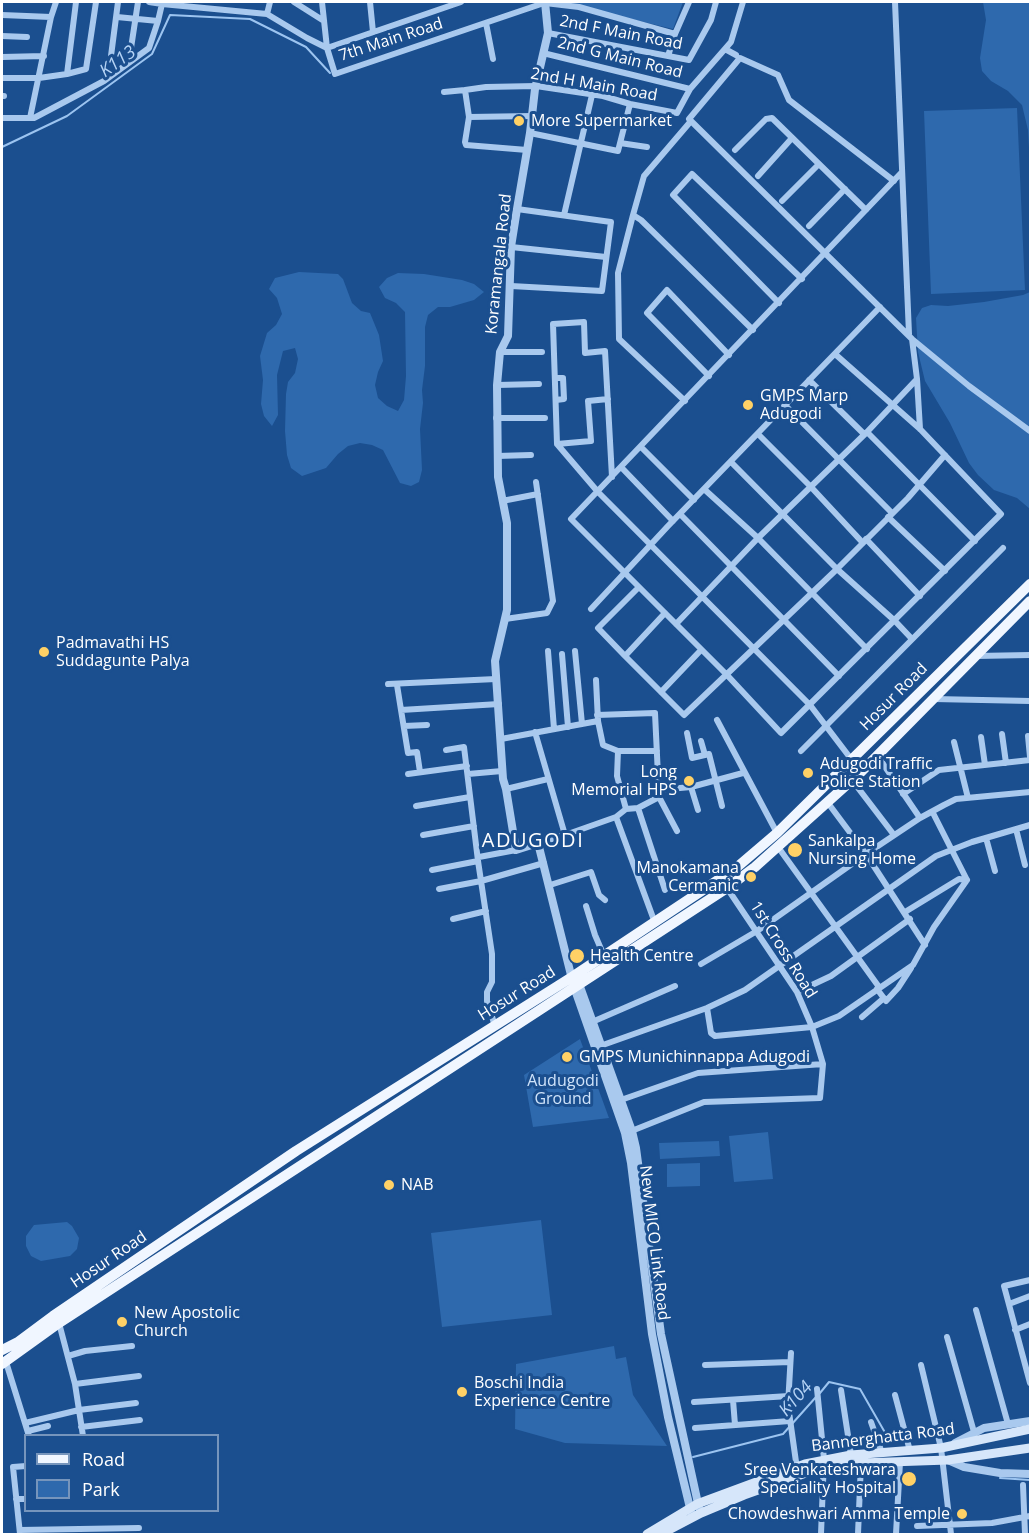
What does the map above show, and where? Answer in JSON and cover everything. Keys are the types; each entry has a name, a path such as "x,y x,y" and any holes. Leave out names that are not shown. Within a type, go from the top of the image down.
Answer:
{"main road":[{"name":"Hosur Road","path":"4,1363 20,1349 575,980 604,956 736,868 777,833 1030,584"},
{"name":"Hosur Road","path":"2,1350 18,1342 296,1151 495,1026 727,888 755,867 861,772 1030,601"},
{"name":"Bannerghatta Road","path":"647,1534 695,1511 797,1471 851,1455 945,1448 1030,1429"},
{"name":"Bannerghatta Road","path":"824,1463 946,1460 1030,1448"},
{"name":"Bannerghatta Road","path":"661,1534 695,1511"}],"street":[{"path":"30,118 56,2"},
{"path":"67,74 76,2"},
{"path":"2,78 39,78 86,69 96,2"},
{"path":"111,56 118,2"},
{"path":"131,48 138,2"},
{"name":"7th Main Road","path":"149,2 267,14 327,48 335,74 546,2"},
{"path":"2,118 34,118 104,81 149,48 162,2"},
{"path":"267,14 270,2"},
{"path":"294,2 324,21"},
{"path":"322,2 327,48 461,2"},
{"path":"370,2 373,32"},
{"path":"546,2 579,7 675,34"},
{"name":"Koramangala Road","path":"516,850 502,771 495,661 507,610 507,523 498,477 497,385 500,352 508,336 512,247 517,209 536,86 548,33 546,2"},
{"path":"668,56 689,2"},
{"name":"2nd F Main Road","path":"548,33 689,60 711,20 716,2"},
{"name":"2nd H Main Road","path":"444,92 486,87 536,86 676,113 690,89 731,42 743,2"},
{"path":"895,2 911,336 917,379 920,429"},
{"path":"2,15 51,17"},
{"path":"117,17 158,21"},
{"path":"486,23 493,59"},
{"path":"2,36 27,37"},
{"path":"725,49 736,56"},
{"name":"2nd G Main Road","path":"543,53 690,89"},
{"path":"2,57 44,56"},
{"path":"894,181 789,100 778,75 740,58 689,119 911,336 969,386 1030,431"},
{"path":"465,90 469,117 466,145 527,150"},
{"path":"564,215 592,95"},
{"path":"530,133 618,151 630,104"},
{"path":"469,117 532,116"},
{"path":"735,150 769,117 867,210"},
{"path":"685,401 620,339 618,273 644,177 692,122"},
{"path":"758,176 792,138"},
{"path":"620,142 647,147"},
{"path":"782,201 819,164"},
{"path":"835,354 920,429 1001,514 781,733 727,675 571,519 902,172"},
{"path":"779,303 673,195 692,174 802,279"},
{"path":"808,226 845,189"},
{"path":"511,286 602,291 611,222 517,209"},
{"path":"633,215 641,220 753,330"},
{"path":"512,247 606,257"},
{"path":"709,376 647,313 667,290 729,355"},
{"path":"591,609 880,307"},
{"path":"612,477 605,351 585,353 584,322 553,324 557,444 598,492 810,705 861,772"},
{"path":"500,352 542,352"},
{"path":"676,624 758,538 866,433 917,379"},
{"path":"810,380 920,483 975,541"},
{"path":"497,385 539,384"},
{"path":"557,444 591,441 588,401 608,399"},
{"path":"785,405 840,459 945,572"},
{"path":"496,417 545,418"},
{"path":"758,434 920,596"},
{"path":"641,447 694,500"},
{"path":"497,456 531,455"},
{"path":"639,587 598,628 684,716 837,569 945,455"},
{"path":"731,462 837,569 912,639"},
{"path":"621,467 673,521"},
{"path":"505,619 547,613 553,601 536,482"},
{"path":"704,489 758,538 867,649"},
{"path":"502,501 537,494"},
{"path":"680,514 839,676"},
{"path":"801,751 1003,548"},
{"path":"625,656 665,613"},
{"path":"661,692 701,650"},
{"path":"548,651 555,729"},
{"path":"575,651 582,724"},
{"path":"562,654 568,727"},
{"path":"976,656 1030,655"},
{"path":"388,684 496,679"},
{"path":"596,680 597,718 603,745 618,751 657,751"},
{"path":"397,685 408,753 417,752 420,772"},
{"path":"934,699 1030,700"},
{"path":"402,710 499,704"},
{"path":"501,739 582,724 597,718 655,713 659,794 677,831"},
{"path":"717,720 743,773 777,833"},
{"path":"404,726 427,724"},
{"path":"535,732 565,835"},
{"path":"687,733 692,758 709,754 722,806"},
{"path":"1002,734 1006,763"},
{"path":"903,794 939,770 1006,763 1030,758 1028,736"},
{"path":"981,737 985,765"},
{"path":"701,741 705,755"},
{"path":"954,742 968,798"},
{"path":"446,750 464,747 492,954 492,982 487,992 487,1001 495,1026"},
{"path":"618,751 617,776 626,810"},
{"path":"877,755 920,818"},
{"path":"408,774 467,766"},
{"path":"468,774 502,771"},
{"path":"432,870 516,850 565,835 616,817 626,810 638,808 659,794 743,773"},
{"path":"507,789 548,778"},
{"path":"852,780 894,835"},
{"path":"691,787 698,810"},
{"path":"701,964 757,931 920,818 956,799 1030,792"},
{"path":"416,806 471,797"},
{"path":"828,802 866,854 926,945"},
{"path":"638,808 664,890"},
{"path":"933,813 967,880"},
{"path":"616,817 655,922"},
{"path":"600,1046 707,1008 745,990 936,856 1030,825"},
{"path":"423,835 474,826"},
{"path":"1016,829 1025,865"},
{"path":"986,838 995,871"},
{"path":"538,843 575,980"},
{"path":"778,847 812,891 886,1001 898,988 926,945 934,927 967,880"},
{"path":"439,889 481,881 544,863"},
{"path":"550,885 591,872 598,895 605,900"},
{"path":"905,912 959,879 967,880"},
{"name":"1st Cross Road","path":"628,1132 704,1102 820,1098 822,1064 812,1027 797,992 727,888"},
{"path":"586,906 604,956"},
{"path":"453,919 486,911"},
{"path":"797,992 831,976 910,919"},
{"path":"707,1008 711,1033 716,1036 812,1027 840,1016 913,965"},
{"name":"New MICO Link Road","path":"575,980 592,1022 617,1102"},
{"name":"New MICO Link Road","path":"575,980 628,1132 652,1334 668,1417 695,1511"},
{"path":"592,1022 675,986"},
{"path":"862,1017 884,998"},
{"path":"617,1102 698,1073 822,1064"},
{"path":"1030,1280 1004,1286 1030,1383"},
{"path":"1009,1304 1030,1296"},
{"path":"976,1310 1008,1424"},
{"path":"59,1323 75,1384 83,1434"},
{"path":"1015,1330 1030,1324"},
{"path":"947,1337 974,1432"},
{"path":"68,1356 85,1351 132,1346"},
{"path":"1022,1352 1030,1350"},
{"path":"791,1353 789,1396 797,1471"},
{"path":"705,1365 790,1362"},
{"path":"4,1363 28,1433 48,1426"},
{"path":"921,1365 945,1448 951,1534"},
{"path":"75,1384 139,1376"},
{"path":"817,1389 824,1463 821,1534"},
{"path":"841,1390 851,1455"},
{"path":"895,1395 910,1451"},
{"path":"694,1402 789,1396"},
{"path":"733,1400 735,1425"},
{"path":"25,1423 79,1410 136,1403"},
{"path":"81,1427 140,1420"},
{"path":"871,1422 882,1453"},
{"path":"945,1448 984,1428 1030,1422"},
{"path":"695,1428 791,1424"},
{"path":"946,1460 964,1467 1000,1473 1030,1474"},
{"path":"896,1534 900,1462"},
{"path":"858,1534 861,1463"},
{"path":"24,1466 13,1467 20,1532 139,1528"},
{"path":"1023,1485 1027,1517 1025,1534"},
{"path":"16,1499 24,1499"},
{"path":"917,1526 992,1523 1027,1517"}],"green space":[{"path":"683,2 673,29 563,3"},
{"path":"983,2 1030,2 1030,165 1028,130 1022,105 982,71 980,58 986,20"},
{"path":"1017,108 1025,290 931,294 924,111"},
{"path":"299,272 338,274 343,279 352,303 361,311 370,313 379,335 383,361 375,385 378,398 387,406 398,411 404,400 406,376 405,312 396,303 385,298 379,287 387,278 398,273 424,274 462,280 474,284 484,292 474,300 450,307 438,307 428,315 425,327 425,366 420,429 422,470 419,482 411,486 400,483 383,450 360,443 348,446 326,468 302,476 291,468 287,455 285,431 286,394 288,382 295,373 298,359 295,348 283,351 277,375 278,415 272,426 264,416 261,404 263,380 260,356 267,333 276,325 282,314 277,298 269,289 275,278"},
{"path":"1030,292 1030,509 1017,498 994,490 969,463 950,423 925,381 918,352 916,318 922,308 931,305 948,306 984,302"},
{"name":"Audugodi Ground","path":"580,1039 609,1118 533,1127 524,1075"},
{"path":"768,1132 773,1179 734,1182 729,1136"},
{"path":"719,1141 720,1156 660,1159 659,1143"},
{"path":"700,1163 700,1186 667,1187 667,1164"},
{"path":"541,1220 552,1315 442,1327 431,1233"},
{"path":"67,1222 79,1238 77,1249 70,1256 41,1261 31,1256 26,1246 26,1236 34,1225"},
{"path":"614,1346 616,1359 626,1357 633,1395 667,1446 565,1443 515,1429 516,1364"}],"waterway":[{"name":"K113","path":"2,147 67,116 152,54 170,15 250,19 306,47 330,73"},
{"name":"K104","path":"820,1393 829,1382 860,1389 891,1443"},
{"name":"K104","path":"693,1457 783,1434 816,1397"},
{"name":"K104","path":"1000,1478 1030,1480"}],"place":[{"name":"More Supermarket","path":"519,121"},
{"name":"GMPS Marp Adugodi","path":"748,405"},
{"name":"Padmavathi HS Suddagunte Palya","path":"44,652"},
{"name":"Adugodi Traffic Police Station","path":"808,773"},
{"name":"Long Memorial HPS","path":"689,781"},
{"name":"Sankalpa Nursing Home","path":"795,850"},
{"name":"Manokamana Cermanic","path":"751,877"},
{"name":"Health Centre","path":"577,956"},
{"name":"GMPS Munichinnappa Adugodi","path":"567,1057"},
{"name":"NAB","path":"389,1185"},
{"name":"New Apostolic Church","path":"122,1322"},
{"name":"Boschi India Experience Centre","path":"462,1392"},
{"name":"Sree Venkateshwara Speciality Hospital","path":"909,1479"},
{"name":"Chowdeshwari Amma Temple","path":"962,1514"}],"district":[{"name":"ADUGODI","path":"533,841"}]}
